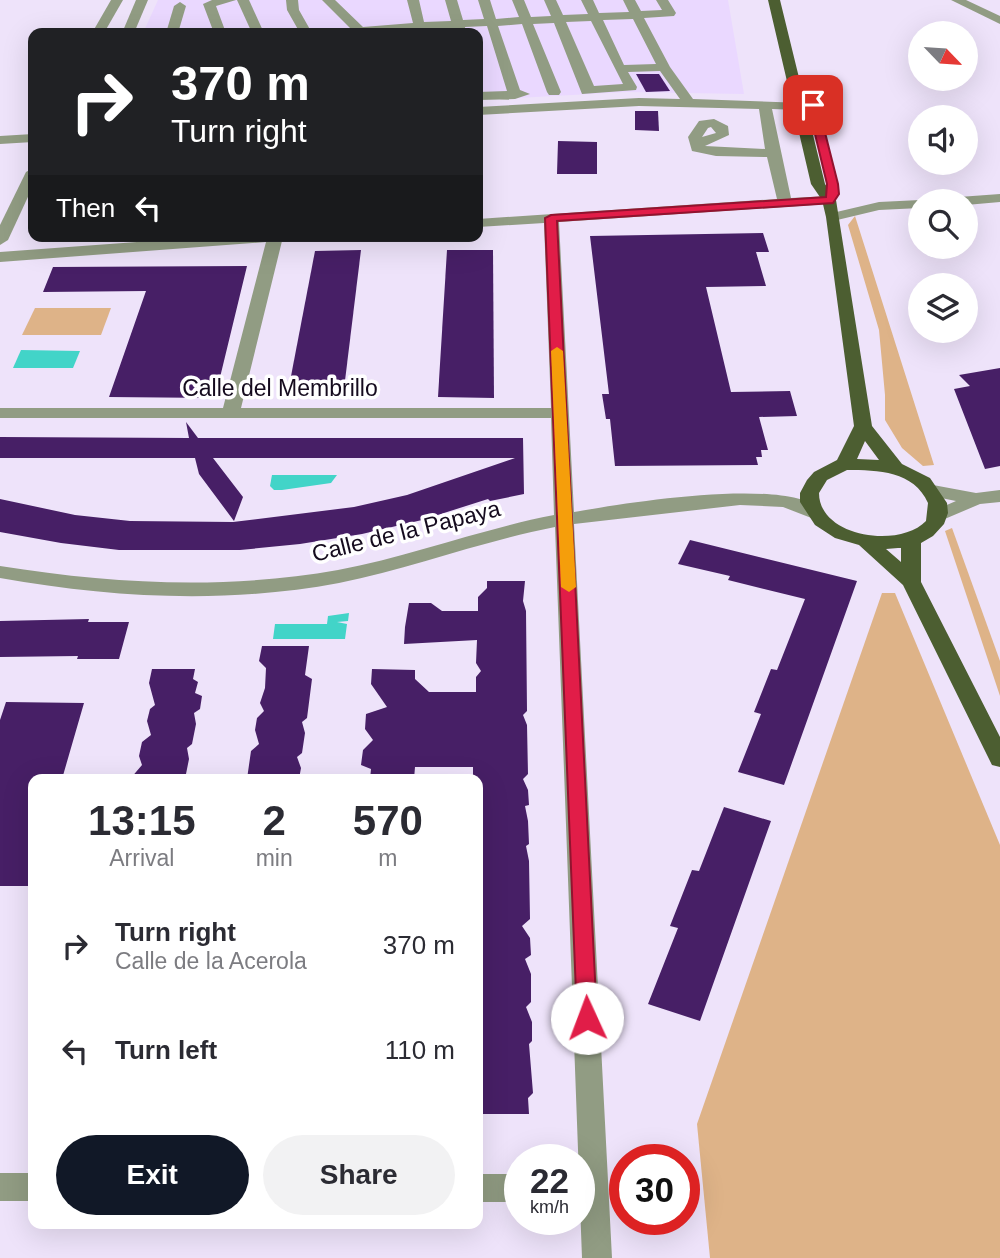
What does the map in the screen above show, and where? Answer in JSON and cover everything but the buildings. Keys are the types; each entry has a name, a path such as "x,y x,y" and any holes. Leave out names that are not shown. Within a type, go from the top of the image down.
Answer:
{"main road":[{"path":"774,0 818,184 832,204"},
{"path":"781,0 784,14 794,26"},
{"path":"788,0 825,156 863,426 895,468"},
{"path":"799,106 804,100 799,73 804,65"},
{"path":"799,106 807,113 817,150 825,156"},
{"path":"845,464 863,426"},
{"path":"845,464 895,468 920,479 933,491 939,503 940,515 935,525 911,539 899,542 864,540 834,530 814,513 808,494 813,482 824,472 845,464"},
{"path":"911,539 911,582"},
{"path":"864,540 911,582 1000,759"}],"street":[{"path":"101,28 117,0"},
{"path":"130,28 142,0"},
{"path":"218,28 209,5 230,0"},
{"path":"243,0 256,28"},
{"path":"292,0 293,10 303,28"},
{"path":"328,0 356,28"},
{"path":"414,0 420,28"},
{"path":"451,0 459,28"},
{"path":"484,0 515,95"},
{"path":"518,0 554,92"},
{"path":"550,0 590,91"},
{"path":"587,0 639,102"},
{"path":"629,0 664,67 689,103"},
{"path":"464,28 492,23 670,13 662,0"},
{"path":"957,0 1000,20"},
{"path":"173,28 180,6"},
{"path":"620,69 664,67"},
{"path":"483,96 590,91 631,86"},
{"path":"483,111 639,102 799,106"},
{"path":"765,105 785,202"},
{"path":"0,140 28,138"},
{"path":"696,144 697,148 716,152 773,153"},
{"path":"0,240 28,182"},
{"path":"978,200 1000,198"},
{"path":"832,204 847,201 879,206"},
{"path":"483,223 785,202 908,205"},
{"path":"551,218 566,518 586,1144"},
{"path":"0,257 206,242"},
{"path":"231,412 274,242"},
{"name":"Calle del Membrillo","path":"0,413 560,414"},
{"name":"Calle de la Papaya","path":"780,500 813,482"},
{"path":"933,491 976,499"},
{"path":"940,515 976,499 1000,496"},
{"name":"Calle de la Papaya","path":"0,572 85,585 152,589 238,588 317,579 396,564 566,518 704,501 780,500 814,513"},
{"path":"0,1187 28,1187"},
{"path":"483,1188 504,1188"},
{"path":"594,1235 597,1258"}],"shaded area":[{"path":"158,0 728,0 744,94 627,92 483,100 483,28 145,28"},
{"path":"855,216 934,465 923,466 902,448 885,420 879,330 848,225"},
{"path":"35,308 111,308 101,335 22,335"},
{"path":"21,350 80,351 73,368 13,368"},
{"path":"272,475 337,475 331,483 274,490 270,486"},
{"path":"952,528 1000,661 1000,696 945,531"},
{"path":"882,593 895,593 1000,845 1000,1258 710,1258 697,1124"},
{"path":"349,613 348,621 337,622 347,624 345,639 273,639 275,624 327,624 328,616"}],"slow traffic":[{"path":"557,351 569,587"}],"route":[{"path":"587,1018 551,218 829,200 834,194 813,105"}]}
